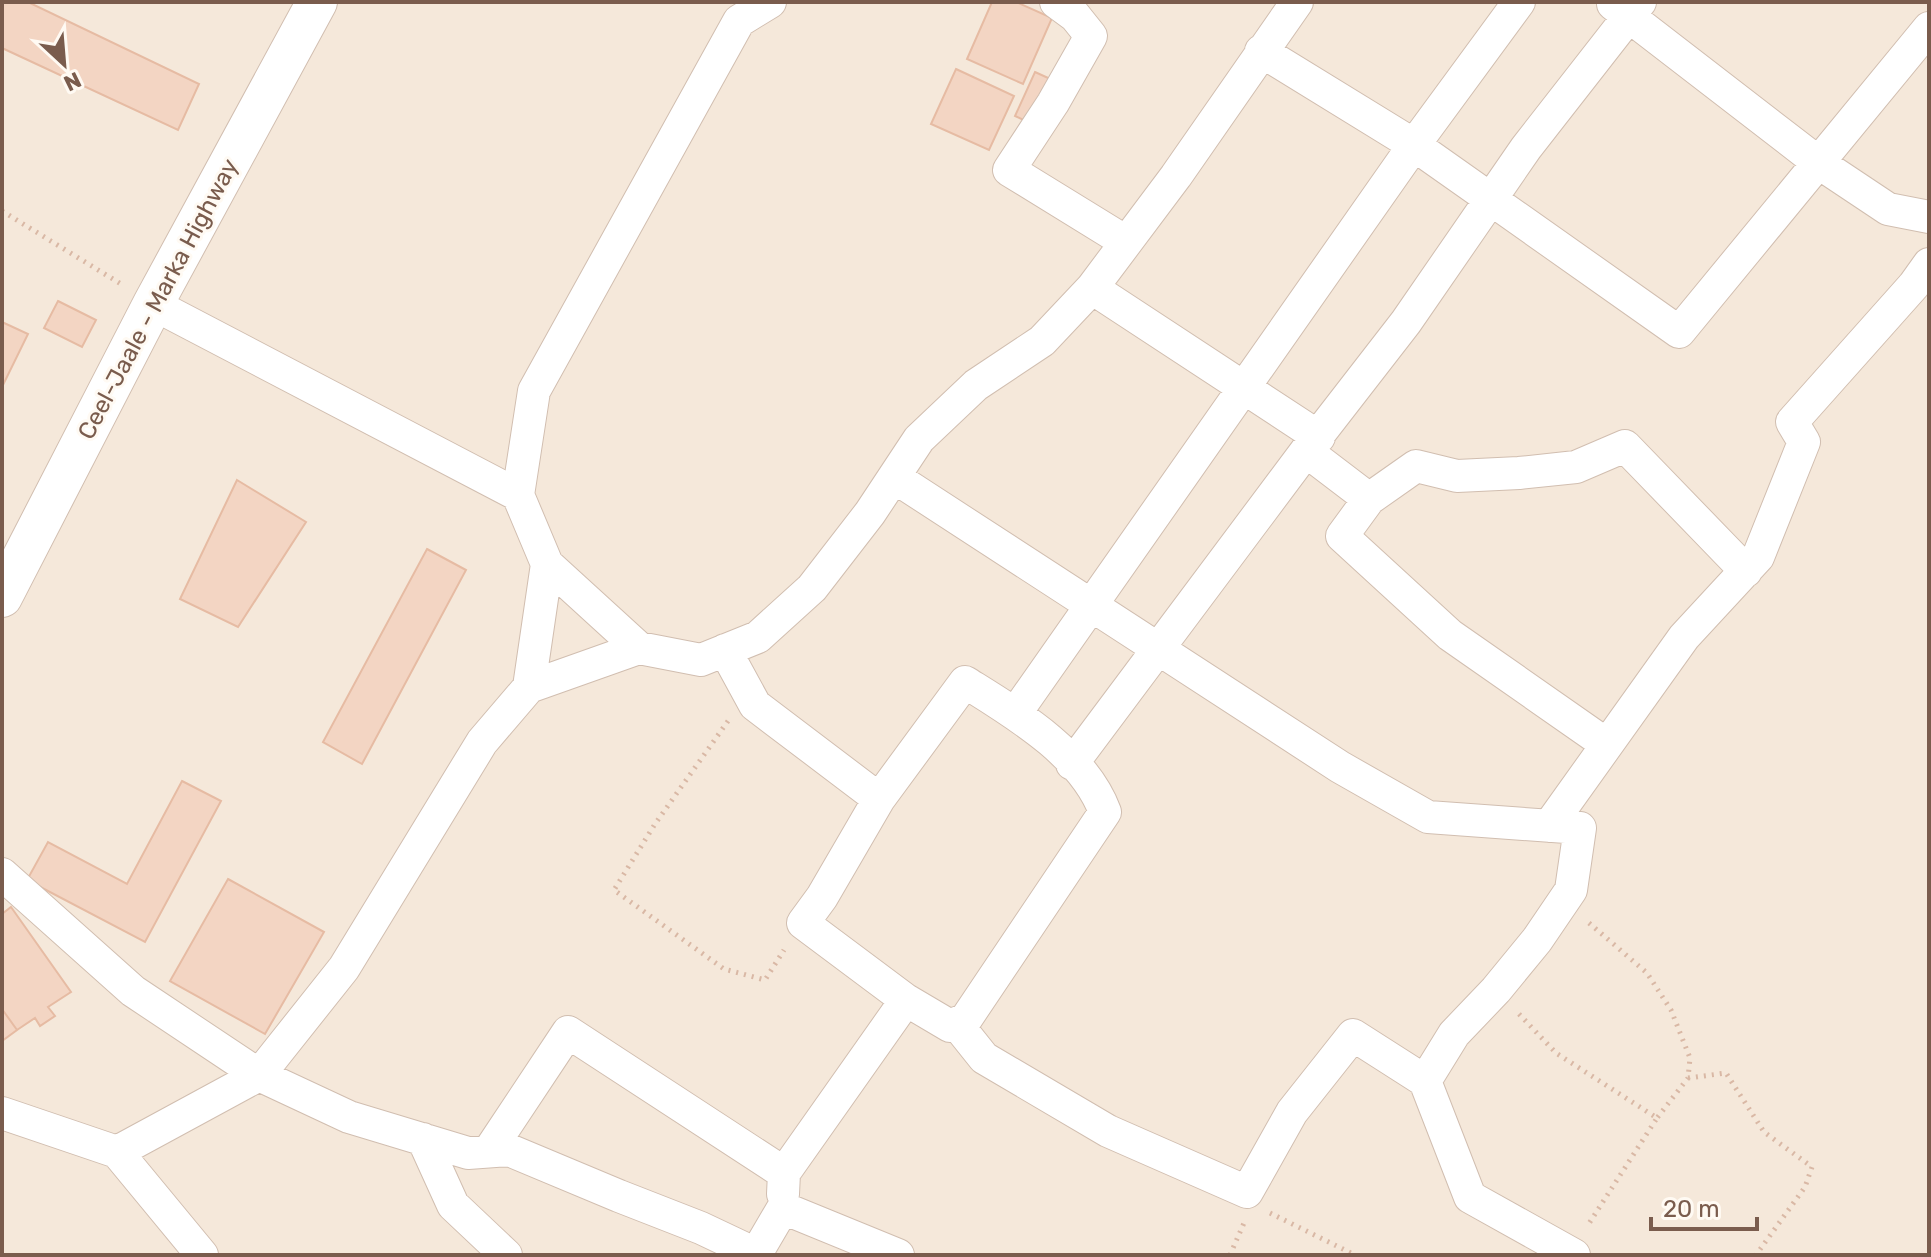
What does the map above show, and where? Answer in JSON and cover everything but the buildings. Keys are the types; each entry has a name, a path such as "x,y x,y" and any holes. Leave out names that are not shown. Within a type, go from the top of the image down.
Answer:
{"street":[{"name":"Ceel-Jaale - Marka Highway","path":"2,597 153,304 317,2"},
{"path":"639,648 547,564 518,495 534,391 739,21 770,2"},
{"path":"1056,2 1075,16 1091,36 1053,103 1009,170 1126,242"},
{"path":"117,1152 259,1075 344,968 482,742 529,687 639,648 701,660 758,637 812,588 870,513 919,439 976,385 1042,341 1092,288 1176,176 1297,2"},
{"path":"1015,714 1414,145 1519,2"},
{"path":"1072,764 1406,322 1627,6 1819,163 1888,209 1929,217"},
{"path":"1261,51 1414,145 1679,332 1929,28"},
{"path":"1549,826 1684,637 1758,557 1804,442 1792,422 1929,264"},
{"path":"1092,288 1244,389 1312,444 1369,499"},
{"path":"153,304 518,495"},
{"path":"1606,744 1450,635 1342,536 1369,499 1416,466 1457,476 1519,473 1576,467 1625,446 1746,571"},
{"path":"894,477 1340,767 1428,817 1580,828 1571,890 1537,940 1454,1034 1425,1081"},
{"path":"529,687 547,564"},
{"path":"725,650 755,705 879,799"},
{"path":"965,682 1015,714 1062,750 1098,793 1105,812 966,1019 950,1026 906,1000 803,923 822,897 879,799 965,682"},
{"path":"2,874 133,991 259,1075 349,1117 468,1153 509,1150 757,1254 783,1208 784,1173 906,1000"},
{"path":"956,1023 984,1058 1108,1131 1247,1192 1292,1112 1353,1035 1425,1081 1470,1197 1572,1254"},
{"path":"489,1151 568,1032 784,1173"},
{"path":"2,1113 117,1152 202,1255"},
{"path":"423,1139 453,1205 506,1255"},
{"path":"783,1208 898,1255"}],"path":[{"path":"2,211 153,304"},
{"path":"748,693 655,824 614,890 724,969 765,980 803,923"},
{"path":"1563,902 1647,973 1671,1010 1690,1058 1688,1078 1657,1118 1572,1254"},
{"path":"1496,990 1556,1053 1657,1118"},
{"path":"1688,1078 1726,1073 1764,1132 1812,1167 1805,1187 1756,1255"},
{"path":"1266,1211 1355,1255"}],"shaded area":[{"path":"2,2 1929,2 1929,1255 2,1255"}]}
